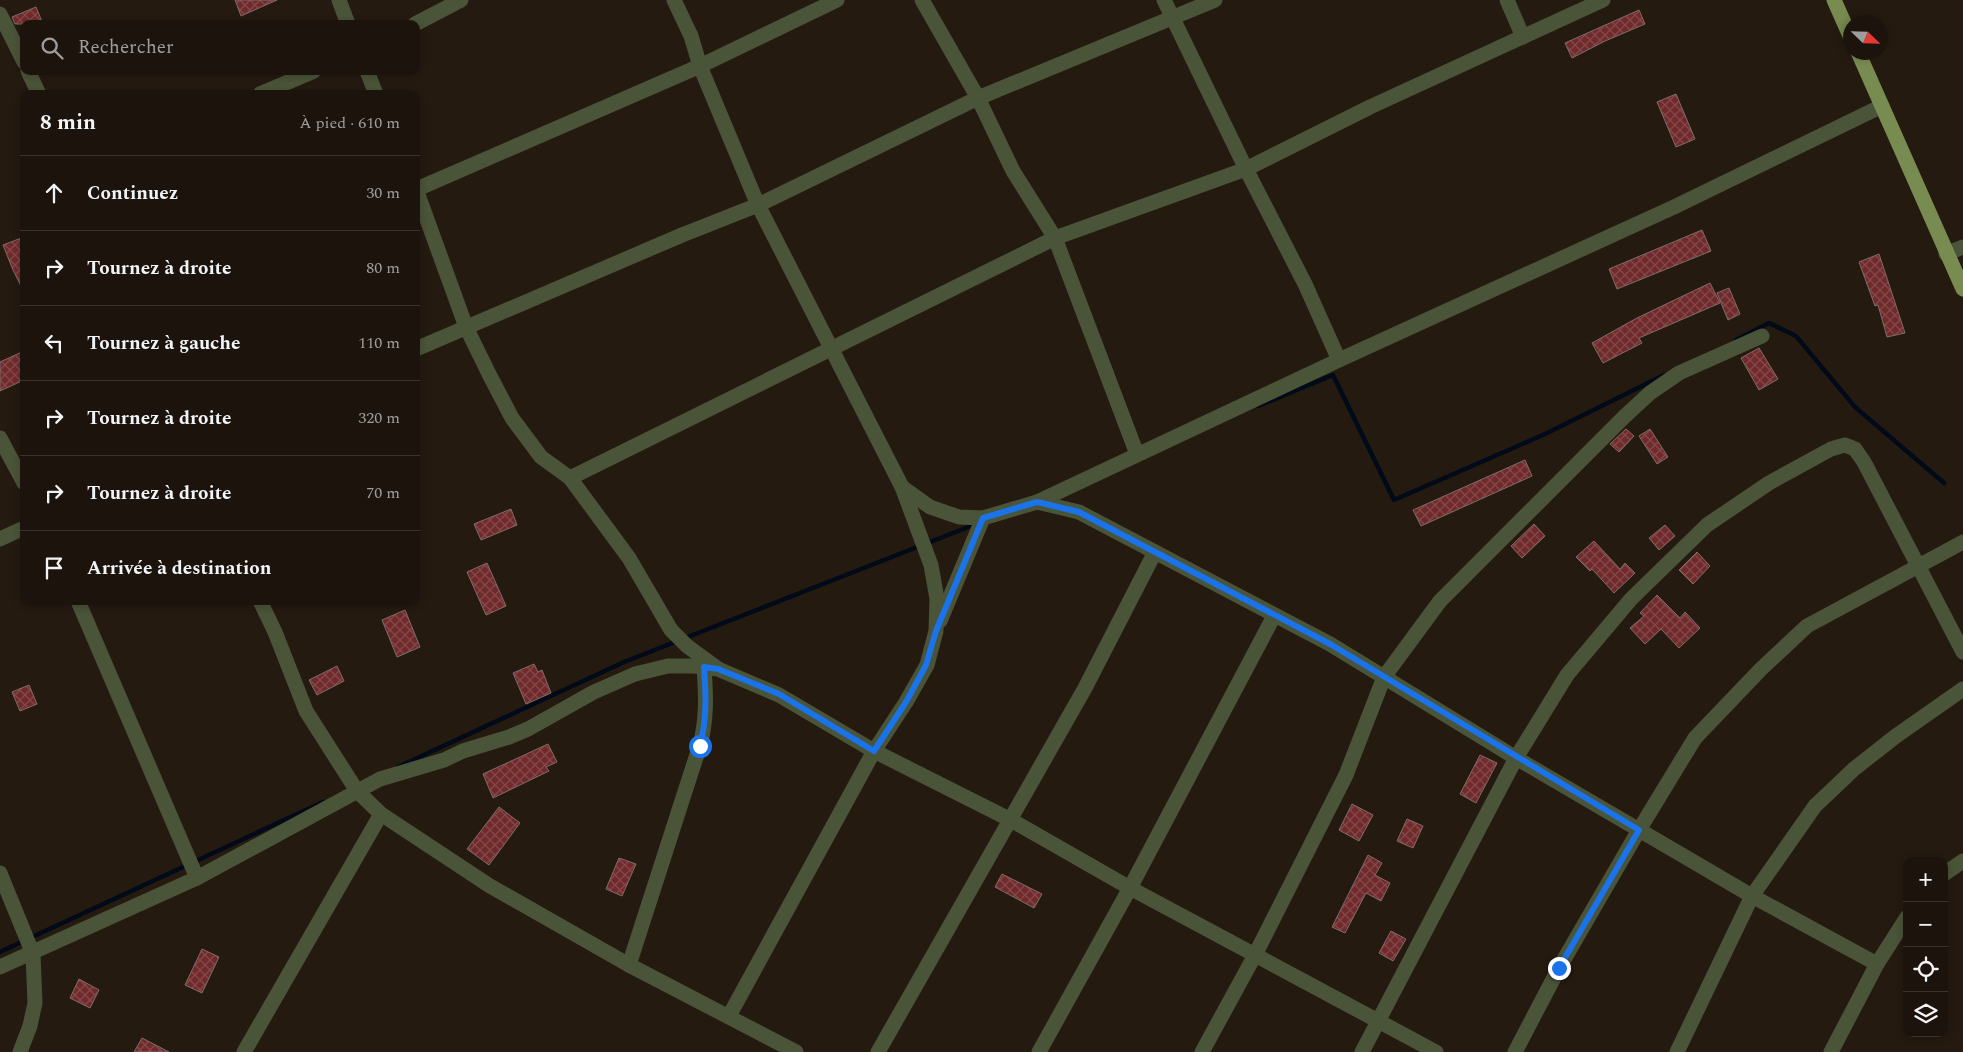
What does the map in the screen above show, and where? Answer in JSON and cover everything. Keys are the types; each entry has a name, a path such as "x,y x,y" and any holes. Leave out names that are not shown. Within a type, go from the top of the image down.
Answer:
{"main road":[{"path":"1834,0 1843,20"},
{"path":"1862,60 1963,289"}],"street":[{"path":"339,0 346,20"},
{"path":"420,21 461,0"},
{"path":"674,0 691,36 700,66 758,205 902,487 931,564 937,599 936,631"},
{"path":"420,187 700,66 838,0"},
{"path":"922,0 978,98 1013,172 1055,238 1137,454"},
{"path":"1164,0 1246,169 1305,284 1339,360"},
{"path":"420,347 682,235 758,205 978,98 1215,0"},
{"path":"1507,0 1523,37"},
{"path":"570,478 1055,238 1246,169 1370,107 1603,0"},
{"path":"0,14 20,54"},
{"path":"30,75 37,90"},
{"path":"269,90 305,75"},
{"path":"369,75 374,90"},
{"path":"902,487 930,507 959,517 983,518 1037,502 1339,360 1674,207 1882,106"},
{"path":"420,200 466,326 512,418 541,457 570,478 629,558 671,630 711,668"},
{"path":"1946,254 1963,247"},
{"path":"1202,1052 1255,955 1346,775 1384,677 1440,601 1500,539 1650,393 1679,373 1762,336"},
{"path":"0,438 20,476"},
{"path":"1362,1052 1516,758 1567,676 1638,592 1707,525 1769,483 1831,449 1845,445 1855,449 1864,462 1963,652"},
{"path":"1037,502 1079,512 1330,644 1516,758 1639,830 1752,896 1877,964"},
{"path":"729,1016 874,751 906,702 926,665 936,631 983,518"},
{"path":"0,539 20,530"},
{"path":"1515,1052 1559,968 1695,738 1761,668 1807,626 1963,542"},
{"path":"878,1052 1085,688 1154,552"},
{"path":"80,605 197,878"},
{"path":"262,605 275,632 306,711 357,790 381,814 490,886 629,965 796,1052"},
{"path":"1039,1052 1130,888 1274,616"},
{"path":"0,968 197,878 380,779 508,738 594,692 635,674 668,666 711,668 779,694 874,751 1011,820 1130,888 1436,1052"},
{"path":"629,965 700,746 706,718 711,668"},
{"path":"1677,1052 1752,896 1815,806 1861,763 1963,689"},
{"path":"244,1052 381,814"},
{"path":"1948,871 1963,861"},
{"path":"0,873 34,954 35,1003 30,1026 20,1052"},
{"path":"1832,1052 1877,964 1903,923"}],"building":[{"path":"235,0 277,0 241,16"},
{"path":"36,7 41,20 20,20 20,24 15,24 12,17"},
{"path":"1639,10 1645,24 1572,58 1565,43"},
{"path":"1676,94 1695,139 1676,147 1657,102"},
{"path":"1702,230 1711,251 1617,289 1609,269"},
{"path":"20,239 20,284 13,270 3,245"},
{"path":"1879,254 1905,333 1887,337 1878,305 1875,306 1859,262"},
{"path":"1710,283 1720,303 1639,338 1642,343 1603,363 1592,343 1637,318"},
{"path":"1729,288 1740,314 1728,320 1717,293"},
{"path":"1759,348 1778,379 1759,390 1741,358"},
{"path":"20,353 20,382 0,391 0,362"},
{"path":"1626,429 1634,436 1619,452 1610,444"},
{"path":"1650,429 1668,457 1657,464 1639,436"},
{"path":"1525,460 1532,476 1421,526 1413,510"},
{"path":"511,509 517,525 481,540 474,524"},
{"path":"1534,524 1545,536 1522,558 1511,546"},
{"path":"1665,525 1675,536 1659,550 1649,538"},
{"path":"1594,541 1620,569 1625,563 1635,573 1614,593 1592,569 1590,571 1576,557"},
{"path":"1697,552 1710,566 1693,584 1679,570"},
{"path":"487,563 506,606 486,615 467,572"},
{"path":"1657,595 1680,618 1685,612 1700,628 1679,648 1661,629 1645,644 1630,628 1644,616 1640,613"},
{"path":"405,610 420,647 397,657 382,620"},
{"path":"534,664 538,672 542,670 551,693 526,704 513,673"},
{"path":"337,666 344,681 317,695 309,680"},
{"path":"29,685 37,704 20,711 12,692"},
{"path":"548,744 557,762 546,767 549,771 493,798 483,774"},
{"path":"1480,755 1497,763 1476,803 1460,794"},
{"path":"1352,804 1373,815 1359,841 1339,830"},
{"path":"499,807 520,823 489,865 467,849"},
{"path":"1407,819 1423,826 1413,848 1397,841"},
{"path":"1368,855 1382,863 1375,875 1390,883 1381,901 1366,893 1345,933 1332,927"},
{"path":"619,858 636,864 622,896 606,889"},
{"path":"1002,874 1042,894 1034,908 995,887"},
{"path":"1391,931 1406,939 1393,961 1379,953"},
{"path":"202,949 219,957 202,993 185,985"},
{"path":"79,979 99,990 90,1008 70,998"},
{"path":"142,1038 169,1052 134,1052"}],"waterway":[{"path":"1736,340 1769,323 1796,336 1855,407 1944,483"},
{"path":"1258,406 1333,375 1394,500 1543,435 1664,375"},
{"path":"398,767 624,662 976,524"},
{"path":"0,952 323,802"}],"route":[{"path":"700,746 705,725 704,667 718,669 779,694 874,751 906,702 926,665 936,631 983,518 1037,502 1079,512 1330,644 1516,758 1639,830 1559,968"}]}
